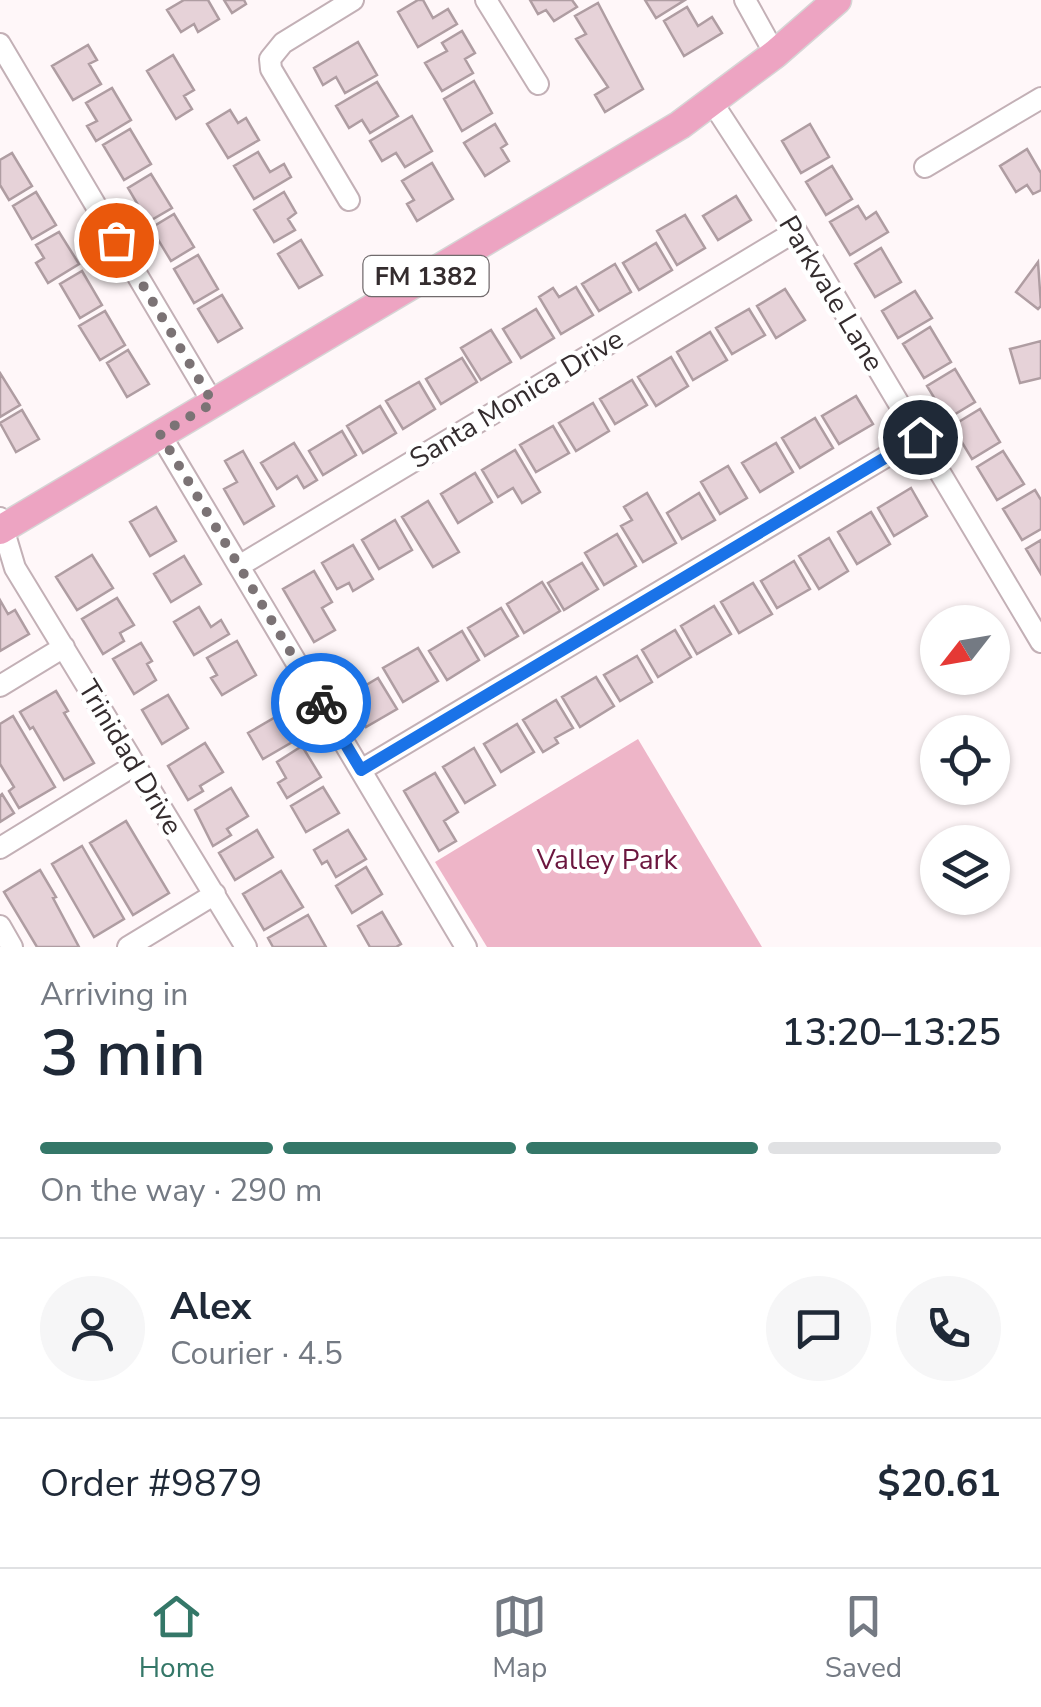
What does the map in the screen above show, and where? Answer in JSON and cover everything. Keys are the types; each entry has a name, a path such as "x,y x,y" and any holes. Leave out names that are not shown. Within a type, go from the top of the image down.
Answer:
{"main road":[{"name":"FM 1382","path":"1,525 680,126 775,54 837,0"}],"street":[{"path":"350,200 271,69 270,59 283,43 352,0"},
{"path":"486,0 538,84"},
{"path":"745,0 775,54"},
{"path":"0,44 213,403"},
{"path":"925,168 1041,98"},
{"name":"Parkvale Lane","path":"712,102 796,231 1041,642"},
{"name":"Santa Monica Drive","path":"238,566 796,231"},
{"path":"160,434 466,947"},
{"path":"361,770 920,437"},
{"name":"Trinidad Drive","path":"1,525 15,568 246,947"},
{"path":"0,686 64,647"},
{"path":"0,848 136,765"},
{"path":"128,947 215,894"},
{"path":"0,926 12,947"}],"green space":[{"name":"Valley Park","path":"638,739 762,947 487,947 435,862"}],"building":[{"path":"184,0 208,0 219,19 198,32 194,24 181,32 167,10"},
{"path":"224,0 244,0 246,4 232,13"},
{"path":"423,0 433,18 448,9 457,24 418,47 398,12"},
{"path":"530,0 572,0 577,7 554,21 546,10 538,14"},
{"path":"645,0 685,0 656,18"},
{"path":"598,3 643,89 605,112 595,95 608,87 576,39 586,34 575,16"},
{"path":"687,7 698,26 712,17 722,33 684,56 664,21"},
{"path":"462,31 475,53 465,59 473,73 442,91 425,63 447,51 442,43"},
{"path":"358,42 377,75 345,93 336,77 323,85 314,68"},
{"path":"88,45 97,60 89,64 101,84 73,100 52,66"},
{"path":"173,55 194,90 184,96 192,109 176,119 147,71"},
{"path":"474,81 492,113 462,131 444,99"},
{"path":"377,82 398,116 370,133 362,120 349,128 336,106"},
{"path":"112,88 131,120 96,141 87,126 97,121 86,103"},
{"path":"230,110 238,123 246,118 259,140 228,158 207,124"},
{"path":"412,116 432,151 405,167 396,153 382,161 370,141"},
{"path":"495,124 507,144 501,148 509,161 485,176 464,143"},
{"path":"810,124 829,157 801,173 782,141"},
{"path":"130,129 151,164 124,180 103,145"},
{"path":"1027,149 1041,173 1041,190 1033,194 1027,185 1016,192 1000,166"},
{"path":"258,152 270,172 284,164 291,177 254,199 234,166"},
{"path":"12,153 32,186 9,200 0,185 0,160"},
{"path":"432,163 453,199 417,221 407,204 414,200 402,181"},
{"path":"832,166 852,199 826,215 806,182"},
{"path":"151,174 172,208 148,222 128,188"},
{"path":"36,192 56,225 32,239 13,206"},
{"path":"284,192 296,213 288,219 295,230 274,242 254,210"},
{"path":"736,196 751,220 718,240 703,216"},
{"path":"858,206 866,219 876,212 888,232 850,255 830,222"},
{"path":"174,214 194,247 171,261 151,228"},
{"path":"685,215 705,248 677,265 657,231"},
{"path":"59,232 79,264 48,283 36,263 44,258 36,245"},
{"path":"301,240 322,275 299,288 278,254"},
{"path":"656,243 672,270 639,290 623,263"},
{"path":"881,248 901,282 875,297 855,264"},
{"path":"198,255 218,289 194,303 174,269"},
{"path":"1038,262 1041,306 1038,309 1016,292"},
{"path":"615,264 631,292 599,311 582,284"},
{"path":"82,271 102,305 80,318 60,284"},
{"path":"576,287 593,315 561,334 539,297 553,288 559,297"},
{"path":"785,289 805,320 776,338 757,306"},
{"path":"915,291 932,318 898,338 882,311"},
{"path":"222,295 242,328 218,342 198,309"},
{"path":"536,309 554,338 521,358 503,329"},
{"path":"749,309 765,335 732,354 716,328"},
{"path":"105,311 125,345 100,360 79,326"},
{"path":"930,327 951,362 924,378 903,344"},
{"path":"491,330 511,362 481,380 461,348"},
{"path":"710,332 727,360 693,380 677,352"},
{"path":"1041,341 1041,378 1020,383 1010,349"},
{"path":"128,350 149,384 127,397 107,363"},
{"path":"671,357 688,386 656,406 638,377"},
{"path":"462,358 477,382 441,404 426,379"},
{"path":"955,369 975,402 947,419 927,386"},
{"path":"0,373 20,405 0,417"},
{"path":"632,380 647,405 615,424 600,399"},
{"path":"419,382 435,409 403,429 386,401"},
{"path":"856,396 873,424 839,444 822,416"},
{"path":"593,403 609,431 576,451 559,423"},
{"path":"380,406 396,433 363,453 347,426"},
{"path":"980,409 1000,442 972,459 952,426"},
{"path":"22,410 39,439 16,452 0,423"},
{"path":"815,418 833,448 800,468 782,438"},
{"path":"553,426 569,453 536,472 520,445"},
{"path":"342,431 356,455 323,475 309,451"},
{"path":"294,443 317,480 304,488 297,476 277,489 261,463"},
{"path":"776,443 793,472 760,492 742,463"},
{"path":"515,450 540,492 522,503 513,488 498,497 482,470"},
{"path":"243,451 274,506 244,524 224,489 237,482 225,461"},
{"path":"1003,451 1024,484 997,500 977,467"},
{"path":"728,466 747,498 720,514 701,482"},
{"path":"475,473 492,502 458,523 441,494"},
{"path":"911,488 927,516 894,536 878,508"},
{"path":"1035,490 1041,500 1041,529 1022,540 1003,509"},
{"path":"647,493 676,543 643,562 621,526 632,520 624,507"},
{"path":"699,493 715,520 682,539 667,513"},
{"path":"428,501 459,552 433,567 402,517"},
{"path":"156,507 176,541 150,556 130,522"},
{"path":"871,512 890,544 857,564 838,532"},
{"path":"395,520 412,550 379,569 362,540"},
{"path":"617,534 636,566 604,585 585,553"},
{"path":"829,538 848,571 819,589 799,556"},
{"path":"1041,540 1041,574 1026,549"},
{"path":"353,545 373,579 353,591 349,583 337,589 322,563"},
{"path":"92,555 113,588 77,610 56,577"},
{"path":"184,556 201,584 171,602 154,574"},
{"path":"794,561 810,589 777,608 761,581"},
{"path":"582,563 598,589 564,610 548,583"},
{"path":"314,571 332,602 322,608 335,630 314,642 283,589"},
{"path":"542,582 560,611 524,633 507,604"},
{"path":"753,583 772,614 739,633 721,602"},
{"path":"117,598 134,625 120,633 124,641 103,654 82,619"},
{"path":"0,600 8,614 15,610 29,634 0,651"},
{"path":"714,606 731,634 697,654 681,626"},
{"path":"199,607 211,627 221,620 229,634 194,655 174,622"},
{"path":"501,608 518,636 485,656 468,628"},
{"path":"675,630 691,657 658,677 642,650"},
{"path":"462,631 479,660 447,680 429,651"},
{"path":"237,641 256,675 222,695 211,678 217,675 207,658"},
{"path":"141,643 152,661 147,664 156,680 134,694 113,659"},
{"path":"418,648 438,681 403,702 383,668"},
{"path":"637,656 652,682 620,701 604,675"},
{"path":"596,677 614,706 580,727 562,697"},
{"path":"378,678 397,709 366,727 348,696"},
{"path":"56,691 68,711 64,713 94,763 64,780 20,712"},
{"path":"168,695 188,728 162,744 142,710"},
{"path":"556,700 573,728 555,738 558,743 543,752 523,720"},
{"path":"279,715 294,741 263,759 248,733"},
{"path":"13,716 55,787 19,808 9,791 14,787 0,764 0,724"},
{"path":"517,724 534,752 501,772 484,744"},
{"path":"205,743 223,772 200,786 203,791 188,800 168,766"},
{"path":"302,746 321,777 287,798 278,783 286,778 277,762"},
{"path":"474,748 495,785 465,803 443,767"},
{"path":"435,773 458,812 444,821 456,841 439,851 404,791"},
{"path":"323,787 339,813 306,832 291,806"},
{"path":"231,788 248,816 227,829 231,835 213,846 195,810"},
{"path":"0,796 14,813 0,822"},
{"path":"126,821 169,893 133,915 90,843"},
{"path":"257,830 273,857 235,880 219,853"},
{"path":"348,830 366,859 336,877 327,861 322,864 314,850"},
{"path":"82,846 124,919 94,937 52,864"},
{"path":"366,867 382,894 352,913 336,886"},
{"path":"40,870 79,947 37,947 4,892"},
{"path":"281,871 303,907 264,930 243,894"},
{"path":"382,912 401,944 396,947 370,947 358,926"},
{"path":"308,915 326,947 273,947 268,938"}],"way so far":[{"path":"116,240 213,403 160,434 321,703"}],"route":[{"path":"321,703 361,770 920,437"}]}
